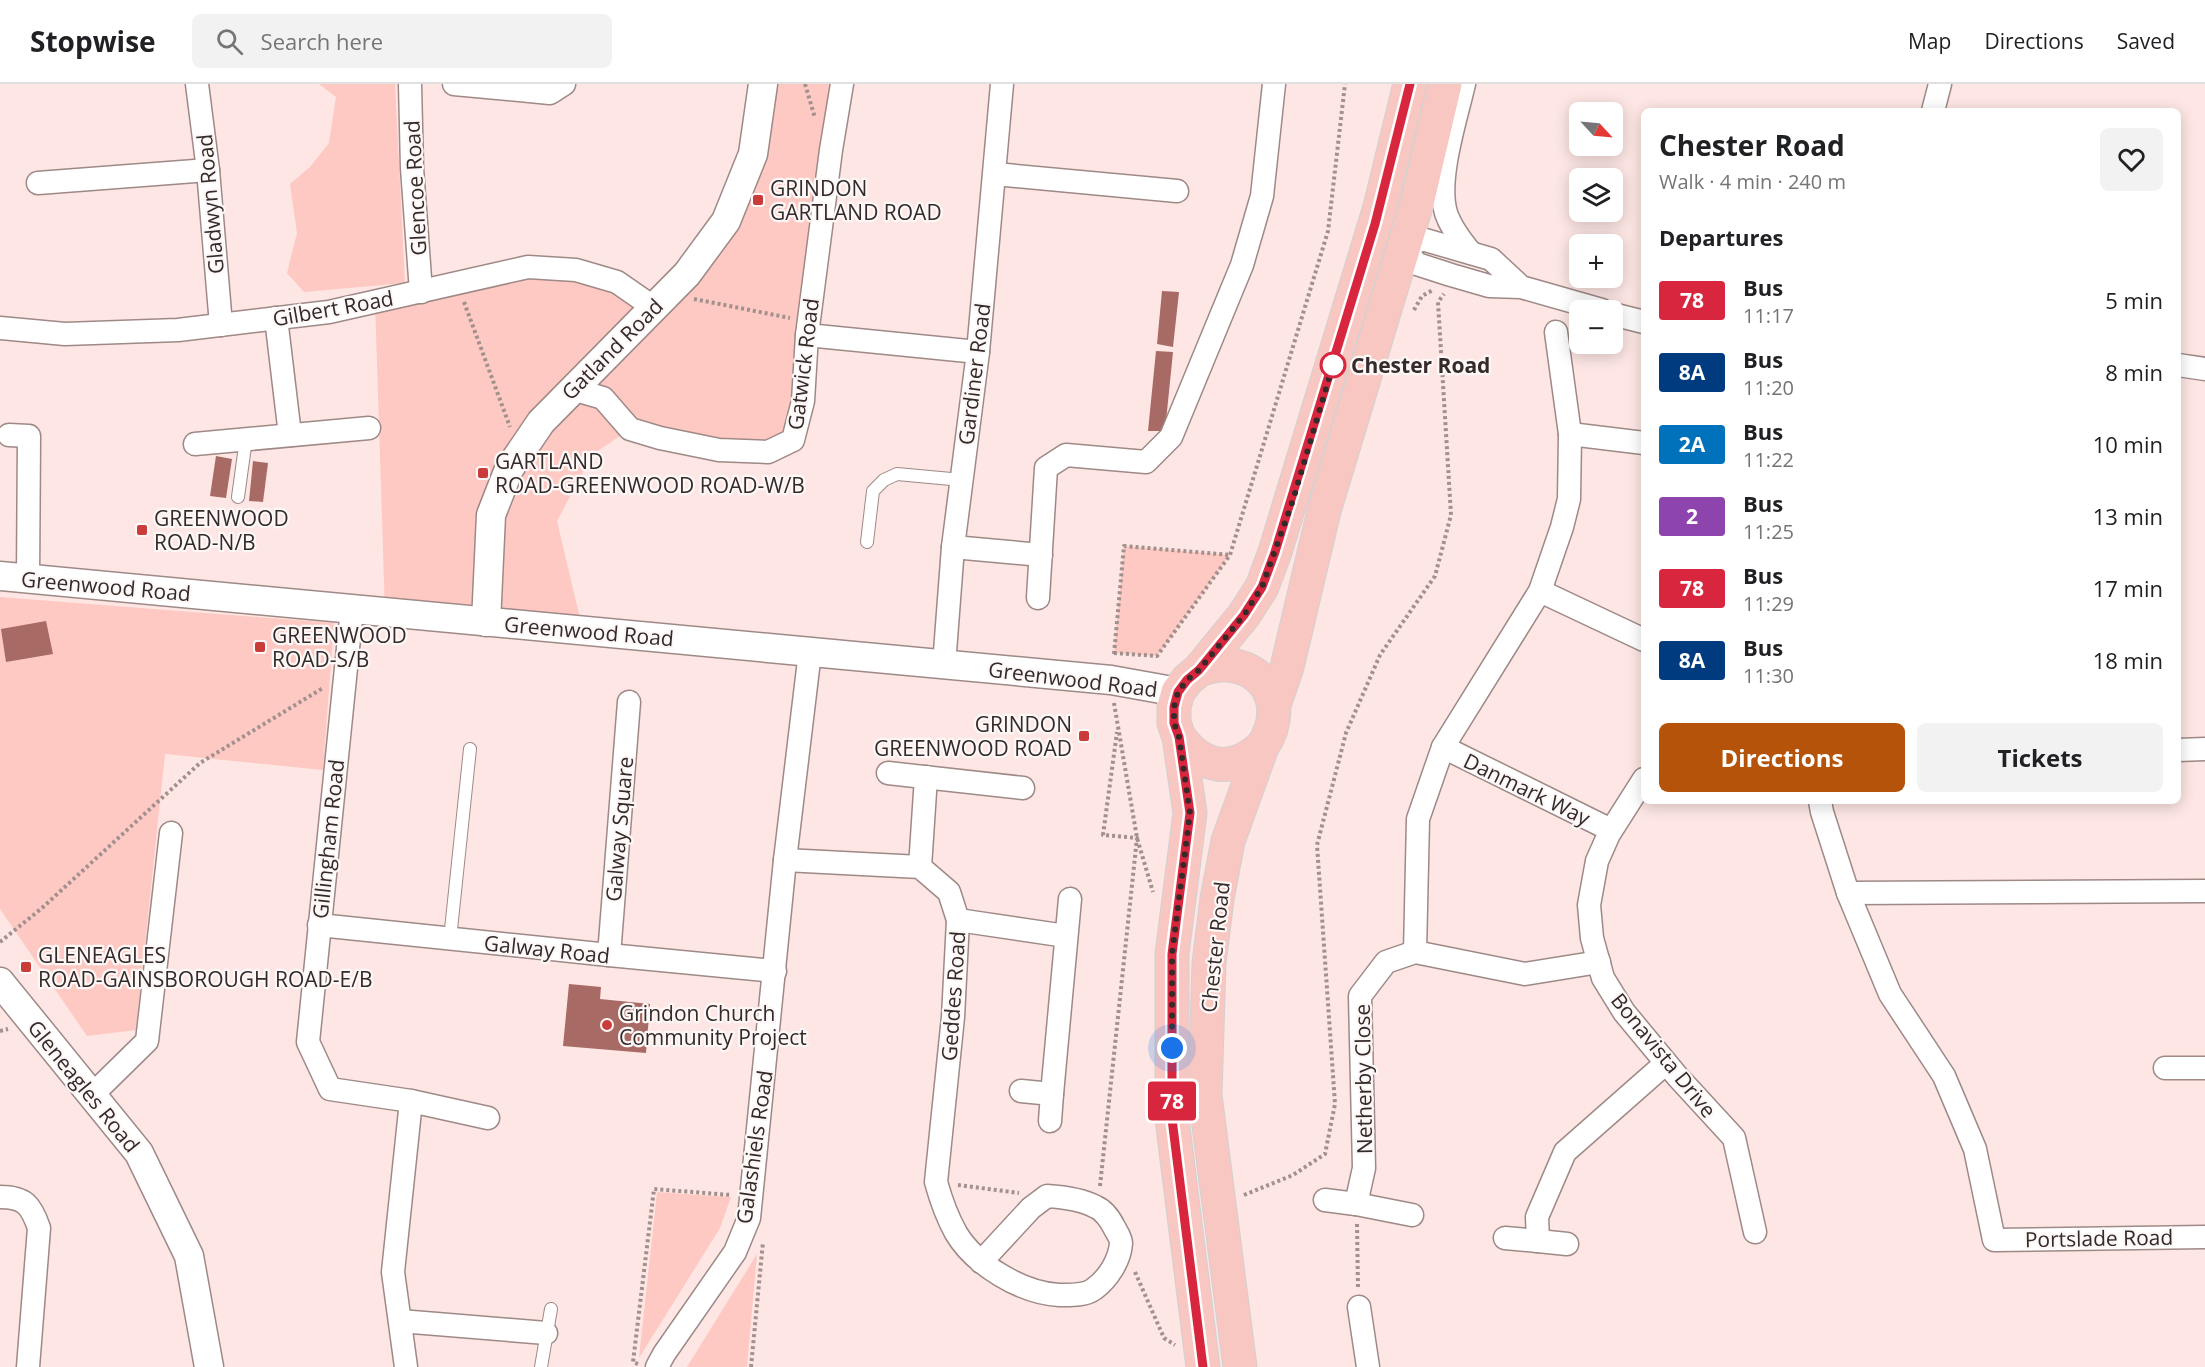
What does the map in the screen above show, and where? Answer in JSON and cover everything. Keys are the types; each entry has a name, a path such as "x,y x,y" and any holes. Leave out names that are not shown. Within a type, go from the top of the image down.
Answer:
{"main road":[{"path":"1189,681 1244,615 1262,587 1293,500 1370,241 1410,84"},
{"name":"Chester Road","path":"1240,1367 1205,1095 1209,963 1217,899 1228,841 1262,747 1270,735 1274,720 1274,705 1287,667 1324,511 1404,249 1445,84"},
{"path":"1370,241 1404,249"},
{"path":"1189,681 1214,664 1230,663 1246,668 1259,678 1268,688 1274,705"},
{"name":"Chester Road","path":"1189,681 1174,707 1174,723 1179,737 1190,813 1172,954 1172,1119 1193,1358"},
{"path":"1179,737 1189,750 1202,760 1218,764 1235,763 1248,759 1262,747"}],"street":[{"name":"Gladwyn Road","path":"197,84 208,170 221,325"},
{"name":"Glencoe Road","path":"410,84 412,168 421,292"},
{"path":"454,84 550,93 564,84"},
{"name":"Gatland Road","path":"486,622 491,515 509,469 542,422 687,274 726,221 753,154 763,84"},
{"name":"Gatwick Road","path":"572,389 603,398 630,429 660,438 719,450 768,452 794,440 803,401 808,328 842,84"},
{"name":"Gardiner Road","path":"944,665 953,547 978,351 1002,84"},
{"path":"1038,598 1046,468 1066,455 1146,462 1172,437 1242,265 1262,196 1274,84"},
{"path":"1464,84 1449,148 1443,189 1446,213 1470,253"},
{"path":"1934,108 1940,84"},
{"path":"38,183 208,170"},
{"path":"995,174 1177,191"},
{"path":"1521,287 1491,259 1422,240 1404,249 1417,264 1489,286 1521,287 1569,301"},
{"name":"Gilbert Road","path":"0,328 65,334 178,330 329,312 528,267 576,270 617,282 653,307"},
{"path":"1623,317 1641,321"},
{"path":"276,318 290,435"},
{"path":"808,328 978,351"},
{"path":"1556,332 1570,434 1569,499 1540,591 1443,747 1418,819 1415,952 1525,974 1599,962"},
{"path":"2181,365 2205,369"},
{"path":"195,444 369,428"},
{"path":"1570,434 1641,443"},
{"path":"9,435 29,436 28,579"},
{"path":"953,547 1041,555"},
{"name":"Greenwood Road","path":"0,576 944,665 1112,667 1189,681"},
{"path":"1540,591 1641,639"},
{"name":"Gillingham Road","path":"352,609 308,1042 330,1089 411,1101 488,1118"},
{"name":"Galashiels Road","path":"657,1367 735,1251 750,1207 785,860 810,652"},
{"name":"Galway Square","path":"609,956 629,702"},
{"name":"Danmark Way","path":"1443,747 1611,830"},
{"path":"2181,750 2205,749"},
{"path":"888,773 1023,788"},
{"path":"785,860 920,867 926,777"},
{"name":"Bonavista Drive","path":"1641,783 1611,830 1597,861 1589,905 1592,938 1603,978 1624,1012 1666,1063 1734,1138 1755,1232"},
{"path":"1821,804 1848,893 2205,891"},
{"path":"92,1095 147,1041 171,832"},
{"name":"Geddes Road","path":"920,867 949,892 958,920 953,1017 936,1182 942,1205 957,1235 981,1262 998,1275 1046,1294 1072,1295 1092,1291 1107,1277 1117,1260 1121,1241"},
{"name":"Portslade Road","path":"1848,893 1890,994 1944,1076 1971,1138 1994,1240 2205,1237"},
{"path":"1050,1121 1070,899"},
{"path":"958,920 1066,936"},
{"name":"Galway Road","path":"320,925 775,971"},
{"name":"Netherby Close","path":"1356,1204 1364,1168 1360,996 1386,962 1415,952"},
{"name":"Gleneagles Road","path":"0,982 139,1153 189,1256 209,1367"},
{"path":"1538,1241 1537,1217 1565,1152 1666,1063"},
{"path":"2165,1068 2205,1068"},
{"path":"1021,1091 1052,1094"},
{"path":"406,1367 393,1272 411,1101"},
{"path":"981,1262 1031,1208 1047,1196 1064,1197 1098,1208 1110,1220 1121,1241"},
{"path":"0,1197 17,1197 33,1210 39,1228 28,1367"},
{"path":"1325,1200 1412,1215"},
{"path":"1505,1238 1567,1244"},
{"path":"1359,1307 1368,1367"},
{"path":"400,1321 546,1333"}],"lane":[{"path":"238,497 246,439"},
{"path":"867,542 873,491 884,480 897,474 962,480"},
{"path":"450,939 470,749"},
{"path":"541,1367 551,1309"}],"path":[{"path":"1112,667 1157,656 1230,555 1328,231 1345,84"},
{"path":"458,284 520,453"},
{"path":"677,284 694,299 808,328"},
{"path":"1218,1205 1293,1175 1325,1154 1335,1104 1317,845 1346,733 1380,655 1435,576 1451,515 1438,302 1446,291 1432,290 1422,296 1412,315"},
{"path":"1156,902 1137,838 1118,728 1112,667 1124,546 1230,555"},
{"path":"0,942 42,908 200,763 323,688 344,685"},
{"path":"1118,728 1103,835 1137,838"},
{"path":"1098,1208 1137,838"},
{"path":"936,1182 1047,1196"},
{"path":"644,1367 633,1362 654,1189 750,1207 763,1243 751,1367"},
{"path":"1356,1204 1359,1307"},
{"path":"1121,1241 1164,1338 1193,1358"}],"shaded area":[{"path":"319,84 395,84 405,283 304,292 287,273 297,233 290,184 310,167 329,143 336,97"},
{"path":"763,84 842,84 793,440 768,452 630,429 592,455 557,521 583,631 385,612 375,302 576,270 653,307 726,221"},
{"path":"1124,546 1230,555 1157,656 1114,653"},
{"path":"0,597 334,623 323,770 165,754 136,1030 87,1036 0,909"},
{"path":"657,1192 731,1197 720,1228 639,1358"},
{"path":"757,1254 747,1367 687,1367"}],"building":[{"path":"1162,291 1179,292 1173,347 1157,344"},
{"path":"1156,351 1173,352 1165,431 1148,431"},
{"path":"216,456 232,459 226,498 210,496"},
{"path":"253,461 268,463 263,502 249,501"},
{"path":"46,621 53,654 6,662 1,629"},
{"name":"Grindon Church Community Project","path":"569,984 601,987 600,999 650,1004 646,1053 563,1046"}],"bus line":[{"name":"78","path":"1203,1367 1172,1119 1172,954 1190,813 1179,737 1174,723 1174,707 1178,692 1244,615 1262,587 1293,500 1375,224 1410,84"}],"place":[{"name":"GRINDON GARTLAND ROAD","path":"758,200"},
{"name":"Chester Road","path":"1333,365"},
{"name":"GARTLAND ROAD-GREENWOOD ROAD-W/B","path":"483,473"},
{"name":"GREENWOOD ROAD-N/B","path":"142,530"},
{"name":"GREENWOOD ROAD-S/B","path":"260,647"},
{"name":"GRINDON GREENWOOD ROAD","path":"1084,736"},
{"name":"GLENEAGLES ROAD-GAINSBOROUGH ROAD-E/B","path":"26,967"},
{"name":"Grindon Church Community Project","path":"607,1025"}],"route":[{"path":"1172,1048 1172,954 1190,813 1179,737 1174,723 1174,707 1178,692 1244,615 1262,587 1293,500 1333,365"}]}
